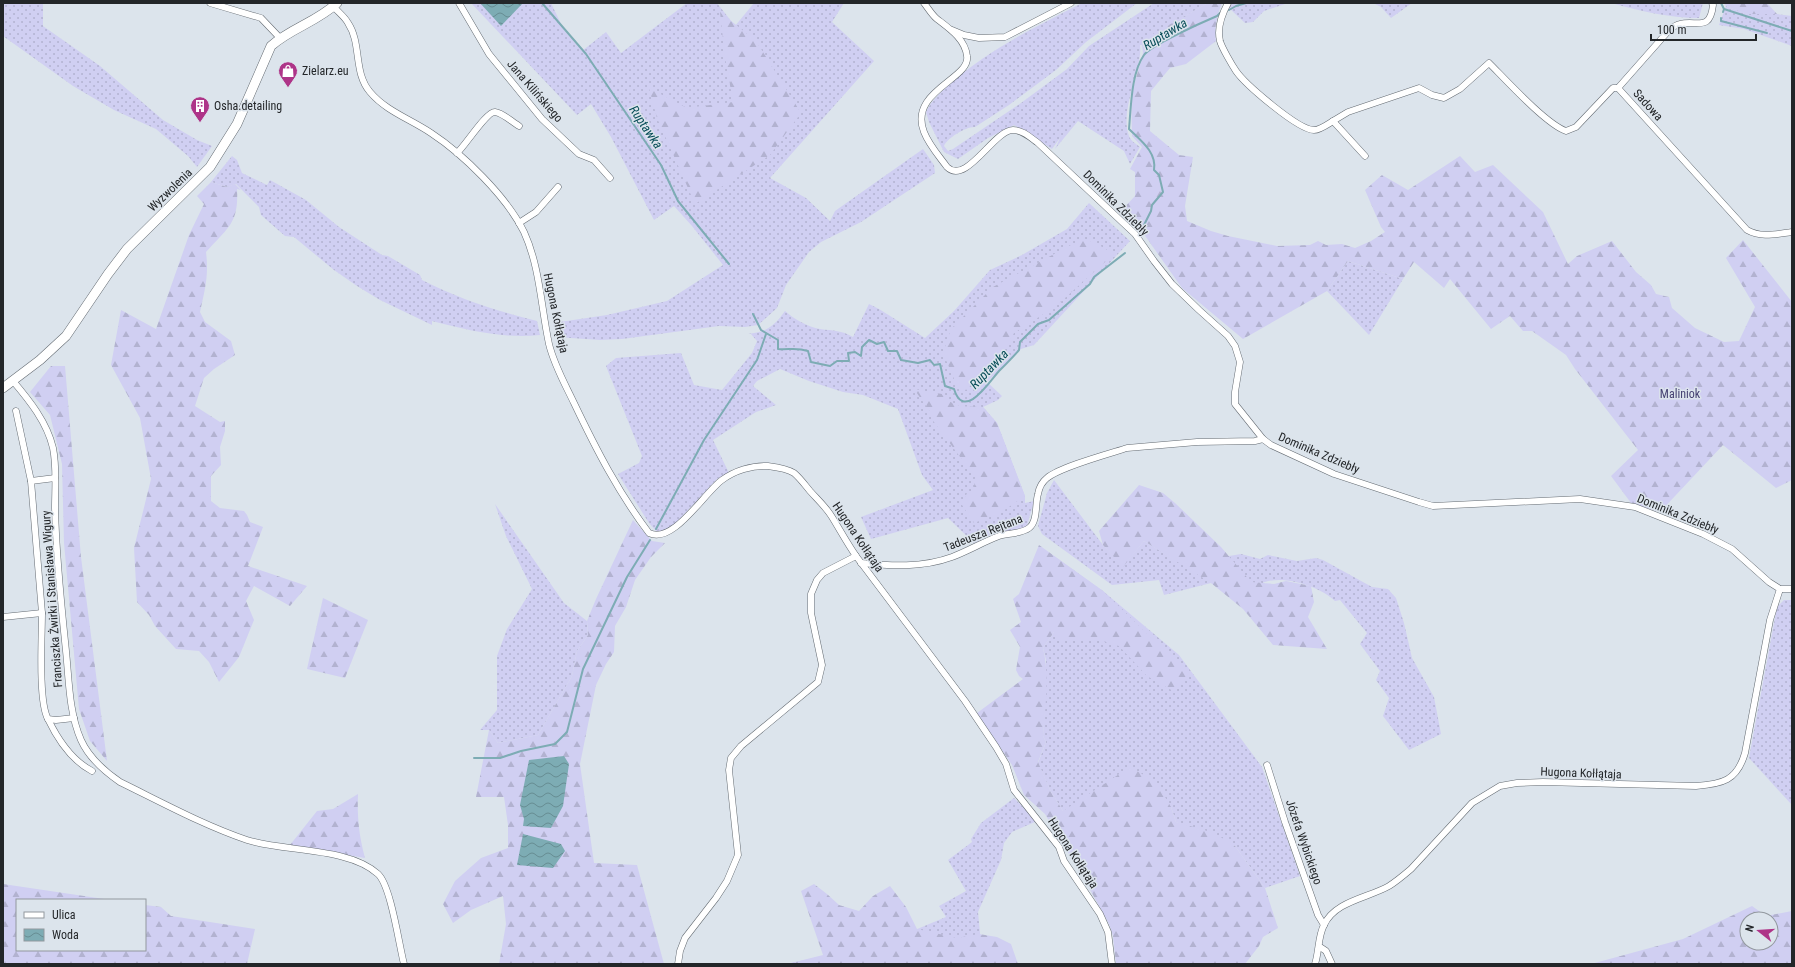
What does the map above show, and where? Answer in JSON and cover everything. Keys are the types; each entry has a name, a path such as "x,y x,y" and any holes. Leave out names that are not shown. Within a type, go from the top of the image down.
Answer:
{"street":[{"path":"210,3 261,18 280,38"},
{"name":"Jana Kilińskiego","path":"459,3 489,54 542,119 579,154 594,160 610,178"},
{"name":"Dominika Zdziebły","path":"924,3 936,19 950,29 960,40 968,57 964,67 932,94 922,113 921,123 928,142 947,167 955,171 964,169 976,160 1000,135 1013,130 1020,132 1038,143 1135,234 1154,262 1172,284 1198,310 1228,336 1235,346 1240,362 1235,392 1235,404 1262,439 1334,474 1434,506 1580,499 1634,507 1703,534 1732,549 1769,582 1780,589"},
{"name":"Dominika Zdziebły","path":"950,29 964,35 979,38 1005,37 1071,3"},
{"path":"1228,3 1219,30 1220,41 1236,72 1277,109 1301,126 1314,130 1333,121 1365,156"},
{"path":"1618,88 1671,28 1680,24 1699,24 1706,22 1712,12 1712,3"},
{"name":"Wyzwolenia","path":"3,388 40,360 66,336 122,255 210,167 237,124 268,50 280,38 305,25 335,5"},
{"name":"Hugona Kołłątaja","path":"335,5 348,23 353,33 361,76 369,92 389,109 430,132 457,153 487,183 519,223 532,253 549,343 557,367 614,482 649,533 653,535 663,535 673,529 715,486 732,474 751,467 774,467 784,468 798,477 832,516 844,540 965,702 996,747 1006,764 1014,790 1059,847 1064,861 1100,914 1108,932 1112,964"},
{"name":"Sadowa","path":"1333,121 1348,112 1419,88 1432,95 1444,98 1460,89 1489,64 1540,112 1555,125 1566,131 1576,127 1613,88 1618,88 1747,230 1762,236 1792,232"},
{"path":"457,153 464,147 486,116 492,112 504,116 519,126"},
{"path":"519,223 536,212 558,187"},
{"name":"Franciszka Żwirki i Stanisława Wigury","path":"13,381 38,413 49,435 53,448 58,567 70,695 74,718 81,740 90,756 106,772 120,782 195,819 247,840 271,846 321,853 355,860 378,874 383,880 388,894 404,964"},
{"name":"Franciszka Żwirki i Stanisława Wigury","path":"16,411 31,481 42,613 42,698 46,714 62,744 73,757 92,771"},
{"name":"Tadeusza Rejtana","path":"861,563 904,566 951,558 999,536 1026,530 1032,524 1038,494 1043,482 1048,477 1076,465 1117,451 1127,448 1197,442 1255,441 1262,439"},
{"path":"31,481 55,478"},
{"path":"678,964 680,951 685,938 716,898 729,876 738,855 729,770 731,758 741,746 818,682 822,665 811,614 811,594 823,573 856,556"},
{"path":"1780,589 1792,589"},
{"name":"Hugona Kołłątaja","path":"1315,964 1324,925 1332,914 1340,907 1389,886 1400,878 1411,869 1472,803 1500,786 1517,783 1543,782 1696,786 1718,784 1733,776 1742,764 1745,753 1770,620 1780,589"},
{"name":"Franciszka Żwirki i Stanisława Wigury","path":"3,617 42,613"},
{"path":"48,718 56,720 74,718"},
{"name":"Józefa Wybickiego","path":"1267,765 1318,915 1324,925"},
{"path":"1320,947 1326,951 1332,964"}],"green space":[{"path":"3,3 43,3 43,26 100,66 163,120 197,140 212,146 197,167 188,156 156,129 114,110 73,86 3,36"},
{"path":"471,3 551,3 564,30 582,51 606,32 621,53 687,3 717,3 735,26 754,3 844,3 832,22 874,61 770,178 806,198 830,221 835,211 923,149 934,165 935,173 861,222 821,242 809,252 786,285 777,308 758,325 745,327 719,326 622,339 600,340 556,337 553,323 607,315 667,301 723,265 674,206 654,220 611,137 591,104 577,115"},
{"path":"1082,3 1137,3 1086,42 1056,70 1009,105 975,127 967,128 958,133 944,146 948,151 953,149 1021,103 1067,69 1089,46 1154,3 1208,3 1145,39 1142,45 1140,45 1138,66 1127,114 1127,126 1133,142 1140,147 1130,164 1124,151 1078,121 1055,149 1060,138 1052,149 1014,125 988,138 958,159 944,152 929,122 926,112 936,97 965,71 997,49"},
{"name":"Maliniok","path":"1208,3 1222,3 1216,22 1216,41 1186,64 1170,68 1151,91 1150,131 1179,155 1193,157 1185,206 1187,221 1228,236 1277,246 1310,245 1318,241 1326,245 1342,244 1355,248 1371,241 1385,232 1381,227 1365,190 1382,175 1408,190 1460,156 1475,172 1493,165 1543,212 1568,264 1577,256 1612,241 1636,272 1651,285 1656,294 1669,297 1672,308 1695,328 1724,342 1739,341 1755,307 1726,258 1743,240 1792,302 1792,480 1776,488 1723,445 1660,512 1631,503 1611,476 1638,450 1575,369 1566,355 1532,331 1523,331 1510,316 1491,329 1450,279 1444,288 1414,262 1403,279 1348,261 1327,291 1243,339 1182,288 1141,230 1121,211 1135,196 1135,172 1130,169 1142,147 1132,136 1131,96 1143,53 1142,45 1144,39"},
{"path":"1229,3 1288,3 1264,11 1253,22 1245,23 1230,9 1226,12"},
{"path":"1373,3 1412,3 1391,18 1381,7"},
{"path":"1611,3 1703,3 1699,18 1688,18 1644,11"},
{"path":"1724,3 1767,3 1777,14 1747,14 1726,6"},
{"path":"1726,6 1748,14 1777,14 1792,16 1792,46 1744,29 1719,25"},
{"path":"720,12 756,41 801,113 770,155 695,204 657,118 649,88 687,108 733,102 725,57"},
{"path":"232,156 237,160 242,173 267,185 270,180 306,200 339,227 382,255 388,256 420,275 422,280 478,304 537,321 540,335 499,335 432,321 432,325 380,300 334,270 294,237 285,236 261,215 259,207 236,184 227,187 211,182"},
{"path":"211,182 227,187 235,184 241,190 237,189 237,201 234,218 226,231 206,252 207,275 200,312 205,322 231,341 235,355 214,369 204,378 195,406 220,422 225,421 225,431 220,447 221,465 211,476 211,501 220,508 244,511 250,522 263,527 248,566 307,586 290,606 254,586 246,601 254,620 239,657 219,682 209,662 199,651 176,649 155,626 149,615 137,602 134,548 151,479 140,418 111,365 121,310 156,329 189,235 204,204 197,196"},
{"path":"1089,203 1130,241 1034,345 1021,349 987,382 1002,396 998,400 983,407 997,423 1025,496 1025,503 1034,501 1026,529 992,534 974,543 948,518 871,539 861,517 933,490 922,475 898,409 863,395 843,392 809,381 780,369 757,381 753,386 776,405 756,412 713,440 729,473 717,479 675,524 662,532 657,532 649,523 618,474 639,463 642,456 606,366 616,358 681,353 694,385 722,390 752,353 757,341 751,334 748,334 760,332 770,327 785,311 806,325 841,332 853,337 869,304 925,338 954,311 990,270 1022,255 1067,229"},
{"path":"1082,239 1094,242 1114,254 1056,306 1014,333 989,380 974,389 963,390 955,381 943,353 951,329 993,287"},
{"path":"1348,261 1403,279 1369,335 1327,291"},
{"path":"51,366 65,366 81,557 107,761 90,741 79,709 64,543 62,464 50,415 30,392"},
{"path":"914,389 942,394 951,402 961,406 983,407 997,423 1025,496 1000,513 974,523 962,505 967,493 974,490 975,477 931,418 931,413"},
{"path":"1054,480 1103,545 1123,566 1144,541 1182,564 1241,554 1260,559 1268,555 1297,561 1316,558 1323,560 1372,587 1388,589 1396,598 1404,623 1412,658 1434,697 1441,734 1409,750 1383,716 1389,698 1376,680 1380,671 1360,644 1367,633 1340,600 1335,601 1321,591 1312,587 1292,581 1282,580 1273,580 1263,583 1253,591 1211,583 1164,595 1159,580 1112,585 1042,534 1038,526 1047,493"},
{"path":"1139,485 1163,493 1175,503 1221,547 1251,582 1274,584 1286,581 1311,586 1314,602 1308,617 1327,649 1273,645 1243,609 1211,583 1144,541 1123,567 1103,545 1099,531"},
{"path":"495,504 564,603 587,621 588,635 577,651 572,676 538,735 498,743 489,730 480,730 497,710 497,656 507,629 532,589 506,536"},
{"path":"633,520 652,541 665,543 651,557 635,580 626,607 615,626 614,652 606,664 596,685 580,764 594,863 637,865 664,964 499,964 506,924 503,896 471,910 453,923 443,904 455,881 481,858 508,848 508,825 504,797 476,797 489,730 498,743 538,735 572,676 577,651 588,635 587,621"},
{"path":"1039,545 1103,591 1189,674 1173,691 1147,676 1119,646 1097,640 1060,639 1054,632 1043,648 1047,681 1043,736 1046,742 1038,762 1050,790 1063,811 1130,767 1156,782 1171,807 1176,822 1214,833 1235,846 1265,888 1278,928 1263,937 1259,946 1245,964 1116,964 1113,936 1109,924 1088,886 1045,814 1024,795 1012,765 977,713 1023,679 1019,676 1016,670 1020,647 1010,630 1021,622 1013,599 1019,594"},
{"path":"1054,556 1103,591 1179,655 1262,767 1300,876 1265,888 1235,846 1176,822 1171,807 1063,811 1050,790 1038,763 1046,742 1043,736 1046,660 1043,648 1054,632"},
{"path":"323,598 368,620 345,678 307,669"},
{"path":"1784,600 1792,600 1792,805 1749,758 1777,607"},
{"path":"358,794 359,826 365,858 290,845 317,811 333,809"},
{"path":"1014,798 1037,821 1012,832 1004,843 1001,860 978,912 983,964 787,964 823,956 862,952 946,917 939,906 966,891 948,860 972,842 971,839 981,823"},
{"path":"3,884 104,899 16,899 16,951 146,951 146,905 161,907 171,916 255,929 247,964 3,964"},
{"path":"814,884 839,905 859,911 873,896 890,886 906,907 917,929 957,938 979,934 997,937 1011,944 1018,964 787,964 823,955 801,891"},
{"path":"1752,906 1759,911 1742,911"},
{"path":"1792,911 1792,964 1591,964 1683,939 1739,912 1739,951 1779,951 1779,914"}],"water":[{"path":"480,3 523,3 501,26"},
{"path":"564,756 569,764 563,806 551,828 523,826 524,819 520,805 529,760"},
{"path":"523,834 561,844 565,851 553,868 517,865"}],"waterway":[{"name":"Ruptawka","path":"542,3 586,54 661,165 678,201 729,264"},
{"name":"Ruptawka","path":"1229,10 1246,3"},
{"path":"1721,3 1724,9 1723,12"},
{"path":"1724,9 1792,31"},
{"name":"Ruptawka","path":"1139,235 1151,211 1152,205 1163,192 1159,175 1154,170 1153,158 1150,152 1143,142 1129,129 1132,91 1136,71 1144,55 1156,46 1217,16 1221,12"},
{"path":"1721,18 1721,21 1767,33"},
{"name":"Ruptawka","path":"753,314 761,330 778,340 778,349 808,351 811,362 830,366 837,361 849,361 848,353 855,352 861,356 862,347 869,340 877,344 884,342 888,351 897,351 901,360 918,363 930,360 934,365 940,364 945,386 954,389 958,398 964,402 977,396 983,390 1019,350 1020,342 1038,324 1049,320 1090,284 1094,277 1125,253"},
{"path":"656,529 704,440 757,360 766,334"},
{"path":"474,758 500,758 521,751 555,744 567,732 583,669 627,577 650,540"}],"place":[{"name":"Zielarz.eu","path":"288,88"},
{"name":"Osha.detailing","path":"200,123"}]}
